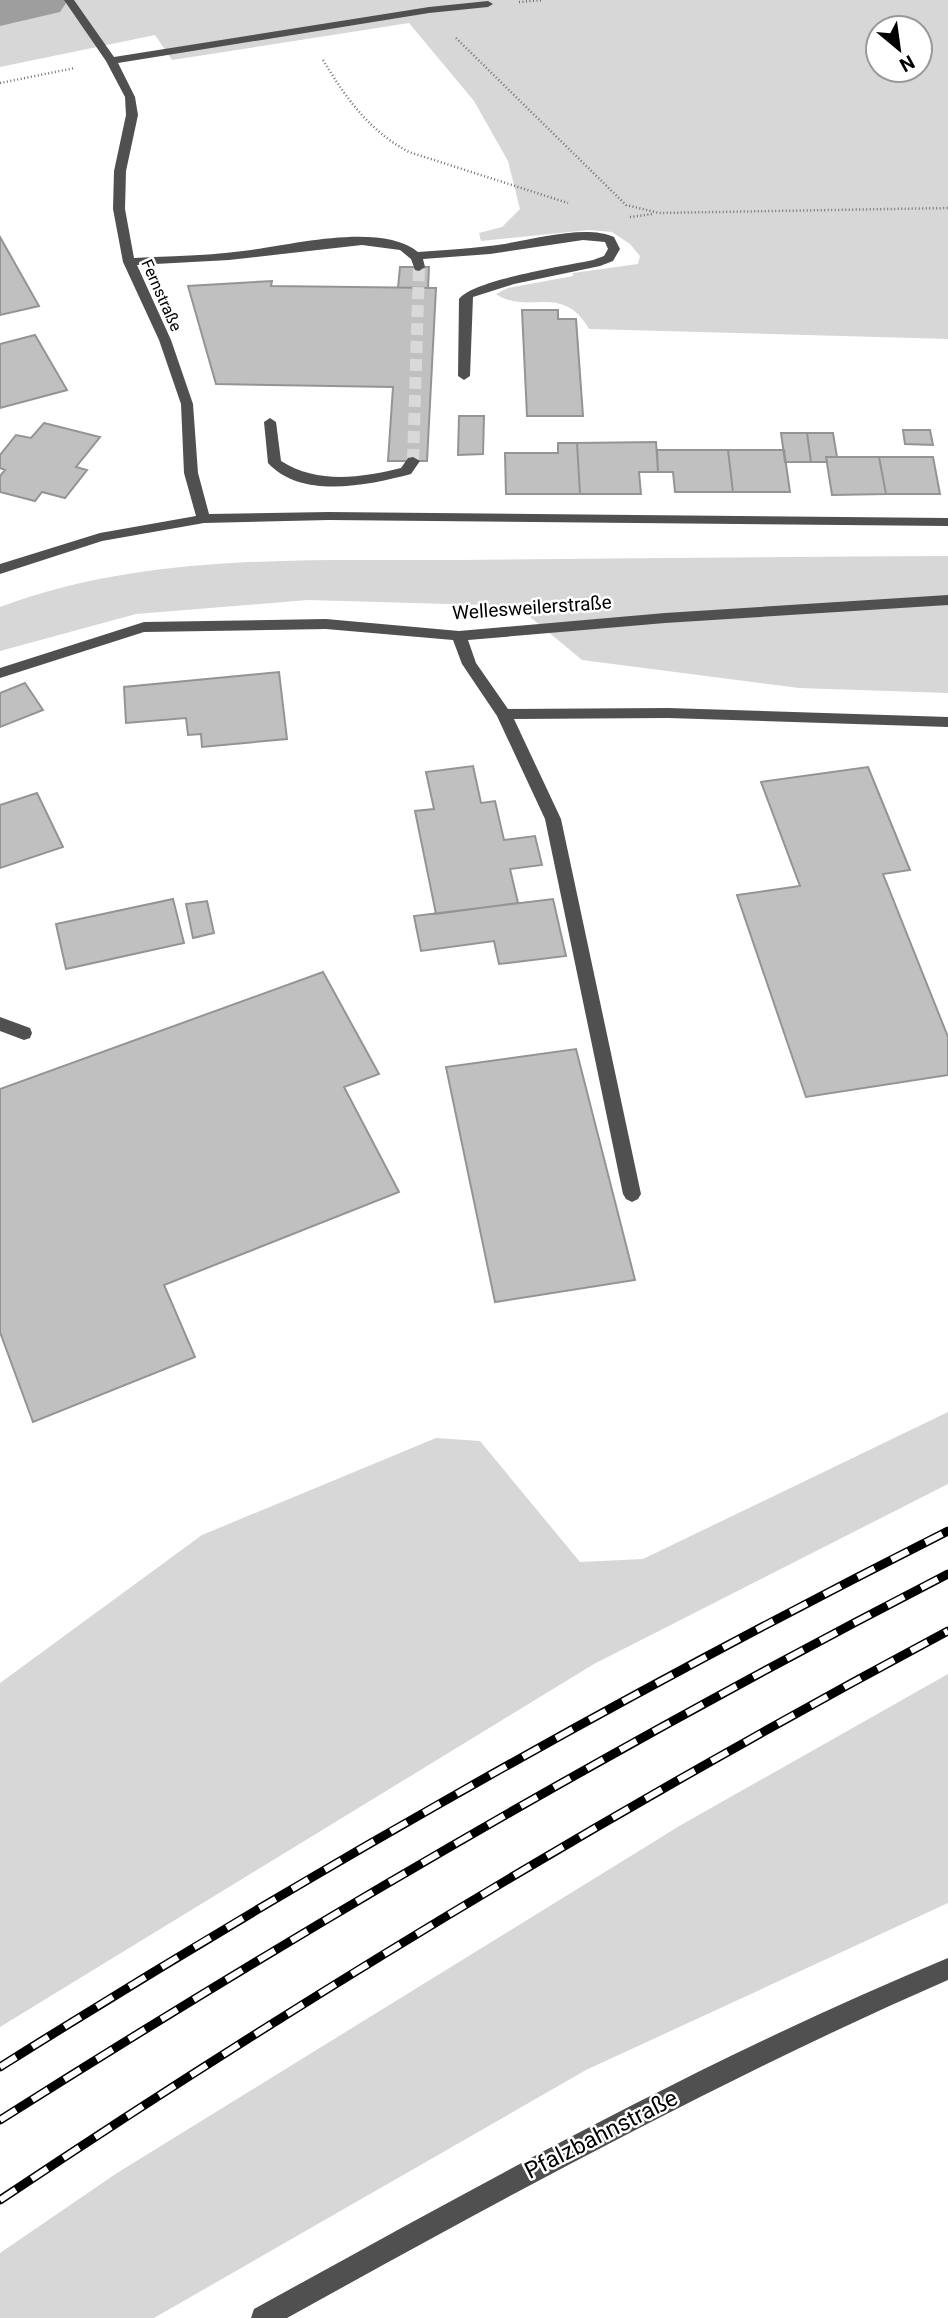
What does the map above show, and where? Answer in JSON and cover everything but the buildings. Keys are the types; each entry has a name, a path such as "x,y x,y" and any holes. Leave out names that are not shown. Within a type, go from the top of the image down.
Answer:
{"street":[{"name":"Fernstraße","path":"69,0 111,61 130,97 131,115 120,171 119,209 129,262 181,382 187,404 191,473 204,519"},
{"path":"111,61 429,10 488,4"},
{"path":"129,262 243,255 335,242 383,242 406,248 418,262 583,236 601,236 610,240 614,249 609,258 596,263 511,281 469,294 465,299 464,376"},
{"path":"270,422 275,463 296,477 334,481 380,478 406,471 413,461"},
{"path":"0,569 100,537 204,519 329,516 948,522"},
{"name":"Wellesweilerstraße","path":"0,673 145,627 326,624 459,636 666,618 948,600"},
{"path":"459,636 469,664 504,714 553,819 632,1195"},
{"path":"504,714 668,713 948,722"},
{"path":"0,1024 24,1033"},
{"name":"Pfalzbahnstraße","path":"263,2318 541,2164 823,2023 948,1969"}],"path":[{"path":"429,10 626,205 657,213"},
{"path":"304,30 363,120 388,142 410,152 580,206"},
{"path":"0,83 111,61"},
{"path":"619,219 657,213 948,208"}],"shaded area":[{"path":"0,0 948,0 948,339 589,329 579,315 568,307 556,303 508,300 496,294 508,288 573,276 573,273 638,264 640,256 630,244 612,232 589,230 481,241 479,233 502,227 520,209 508,161 474,101 409,23 172,60 155,35 0,67"},
{"path":"948,556 948,693 799,688 582,660 517,606 308,600 136,614 0,651 0,607 56,589 170,568 286,561"},
{"path":"948,1412 948,1484 594,1664 0,2027 0,1683 202,1535 436,1438 480,1441 580,1562 643,1559"},
{"path":"948,1674 948,1903 586,2070 154,2318 0,2318 0,2253 117,2173 681,1825"}],"waterway":[{"path":"0,8 39,0"}],"tunnel":[{"path":"413,461 419,267"}],"railway":[{"path":"0,2067 232,1924 468,1788 706,1657 948,1531"},
{"path":"0,2120 232,1976 468,1836 706,1702 948,1574"},
{"path":"0,2200 232,2049 467,1904 706,1764 948,1631"}]}
